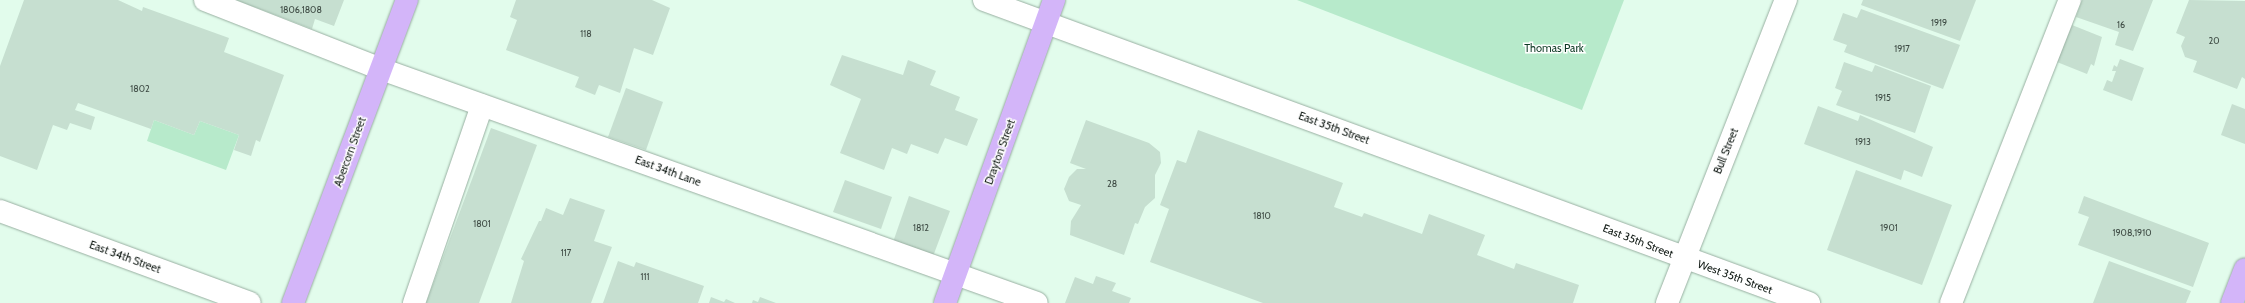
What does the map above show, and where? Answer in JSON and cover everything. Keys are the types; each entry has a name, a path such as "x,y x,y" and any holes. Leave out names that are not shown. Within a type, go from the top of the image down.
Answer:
{"main road":[{"name":"Abercorn Street","path":"293,303 406,0"},
{"name":"Drayton Street","path":"945,303 1054,0"},
{"path":"2232,303 2245,269"}],"street":[{"name":"East 34th Lane","path":"205,0 381,69 1038,303"},
{"name":"East 35th Street","path":"984,0 1684,258"},
{"name":"Bull Street","path":"1667,303 1786,0"},
{"path":"1951,303 2070,0"},
{"path":"414,303 482,105"},
{"name":"East 34th Street","path":"0,211 250,303"},
{"name":"West 35th Street","path":"1684,258 1809,303"}],"green space":[{"name":"Thomas Park","path":"1297,0 1624,0 1582,110"},
{"path":"154,120 194,135 200,121 239,135 226,170 147,141"}],"building":[{"path":"24,0 118,0 142,11 143,7 229,38 224,52 284,75 260,142 256,140 251,156 234,150 239,135 200,121 194,135 154,120 151,129 78,103 75,110 95,117 91,130 70,123 67,130 53,125 37,170 0,156 0,66"},
{"path":"236,0 344,0 334,26 315,19 312,29"},
{"path":"516,0 652,0 670,8 653,55 634,48 620,93 599,85 595,95 575,87 579,77 506,50 517,20 510,17"},
{"path":"1863,0 1976,0 1960,41 1861,5"},
{"path":"2082,0 2153,0 2133,51 2115,45 2119,32 2076,17"},
{"path":"2189,0 2245,1 2245,79 2242,77 2237,89 2193,72 2197,61 2185,57 2181,46 2185,37 2176,33"},
{"path":"1861,9 1960,45 1943,89 1844,52 1847,45 1833,40 1843,13 1857,18"},
{"path":"2072,25 2102,37 2094,66 2091,64 2087,74 2057,62"},
{"path":"842,55 903,75 908,60 936,71 930,85 960,97 955,110 978,119 967,146 945,138 938,154 911,144 907,154 892,148 884,170 840,153 861,99 830,85"},
{"path":"2120,59 2144,68 2132,101 2103,90 2107,80 2112,82 2116,71 2112,71 2114,65 2117,67"},
{"path":"1844,62 1872,72 1875,65 1931,86 1915,133 1836,105 1842,91 1835,88"},
{"path":"626,88 663,102 646,150 608,137"},
{"path":"2232,104 2245,109 2245,144 2221,135"},
{"path":"1818,106 1858,121 1860,115 1933,147 1922,177 1904,170 1901,180 1804,144"},
{"path":"1086,120 1149,143 1160,152 1161,163 1155,175 1155,198 1145,207 1138,224 1135,223 1124,255 1070,235 1071,221 1081,205 1069,201 1064,189 1069,177 1077,169 1086,169 1070,163"},
{"path":"491,128 537,145 479,303 426,303"},
{"path":"1198,130 1343,183 1334,207 1362,217 1364,213 1422,234 1429,214 1485,235 1477,255 1514,269 1516,263 1579,285 1573,303 1263,303 1150,262 1169,209 1160,205 1177,160 1186,163"},
{"path":"1856,170 1952,205 1922,285 1827,250"},
{"path":"845,180 892,197 881,229 833,212"},
{"path":"909,196 950,211 932,259 892,245"},
{"path":"2084,196 2209,243 2193,287 2078,245 2089,217 2078,213"},
{"path":"570,198 605,210 594,241 612,247 591,303 511,303 524,261 521,259 539,221 541,221 546,208 563,215"},
{"path":"618,261 634,267 636,262 704,286 698,303 603,303"},
{"path":"2109,261 2191,291 2186,303 2093,303"},
{"path":"1096,276 1116,283 1112,291 1131,298 1129,303 1065,303 1075,277 1093,284"},
{"path":"711,297 724,302 726,299 735,303 709,303"},
{"path":"760,297 776,303 752,303 753,300 758,302"}]}
